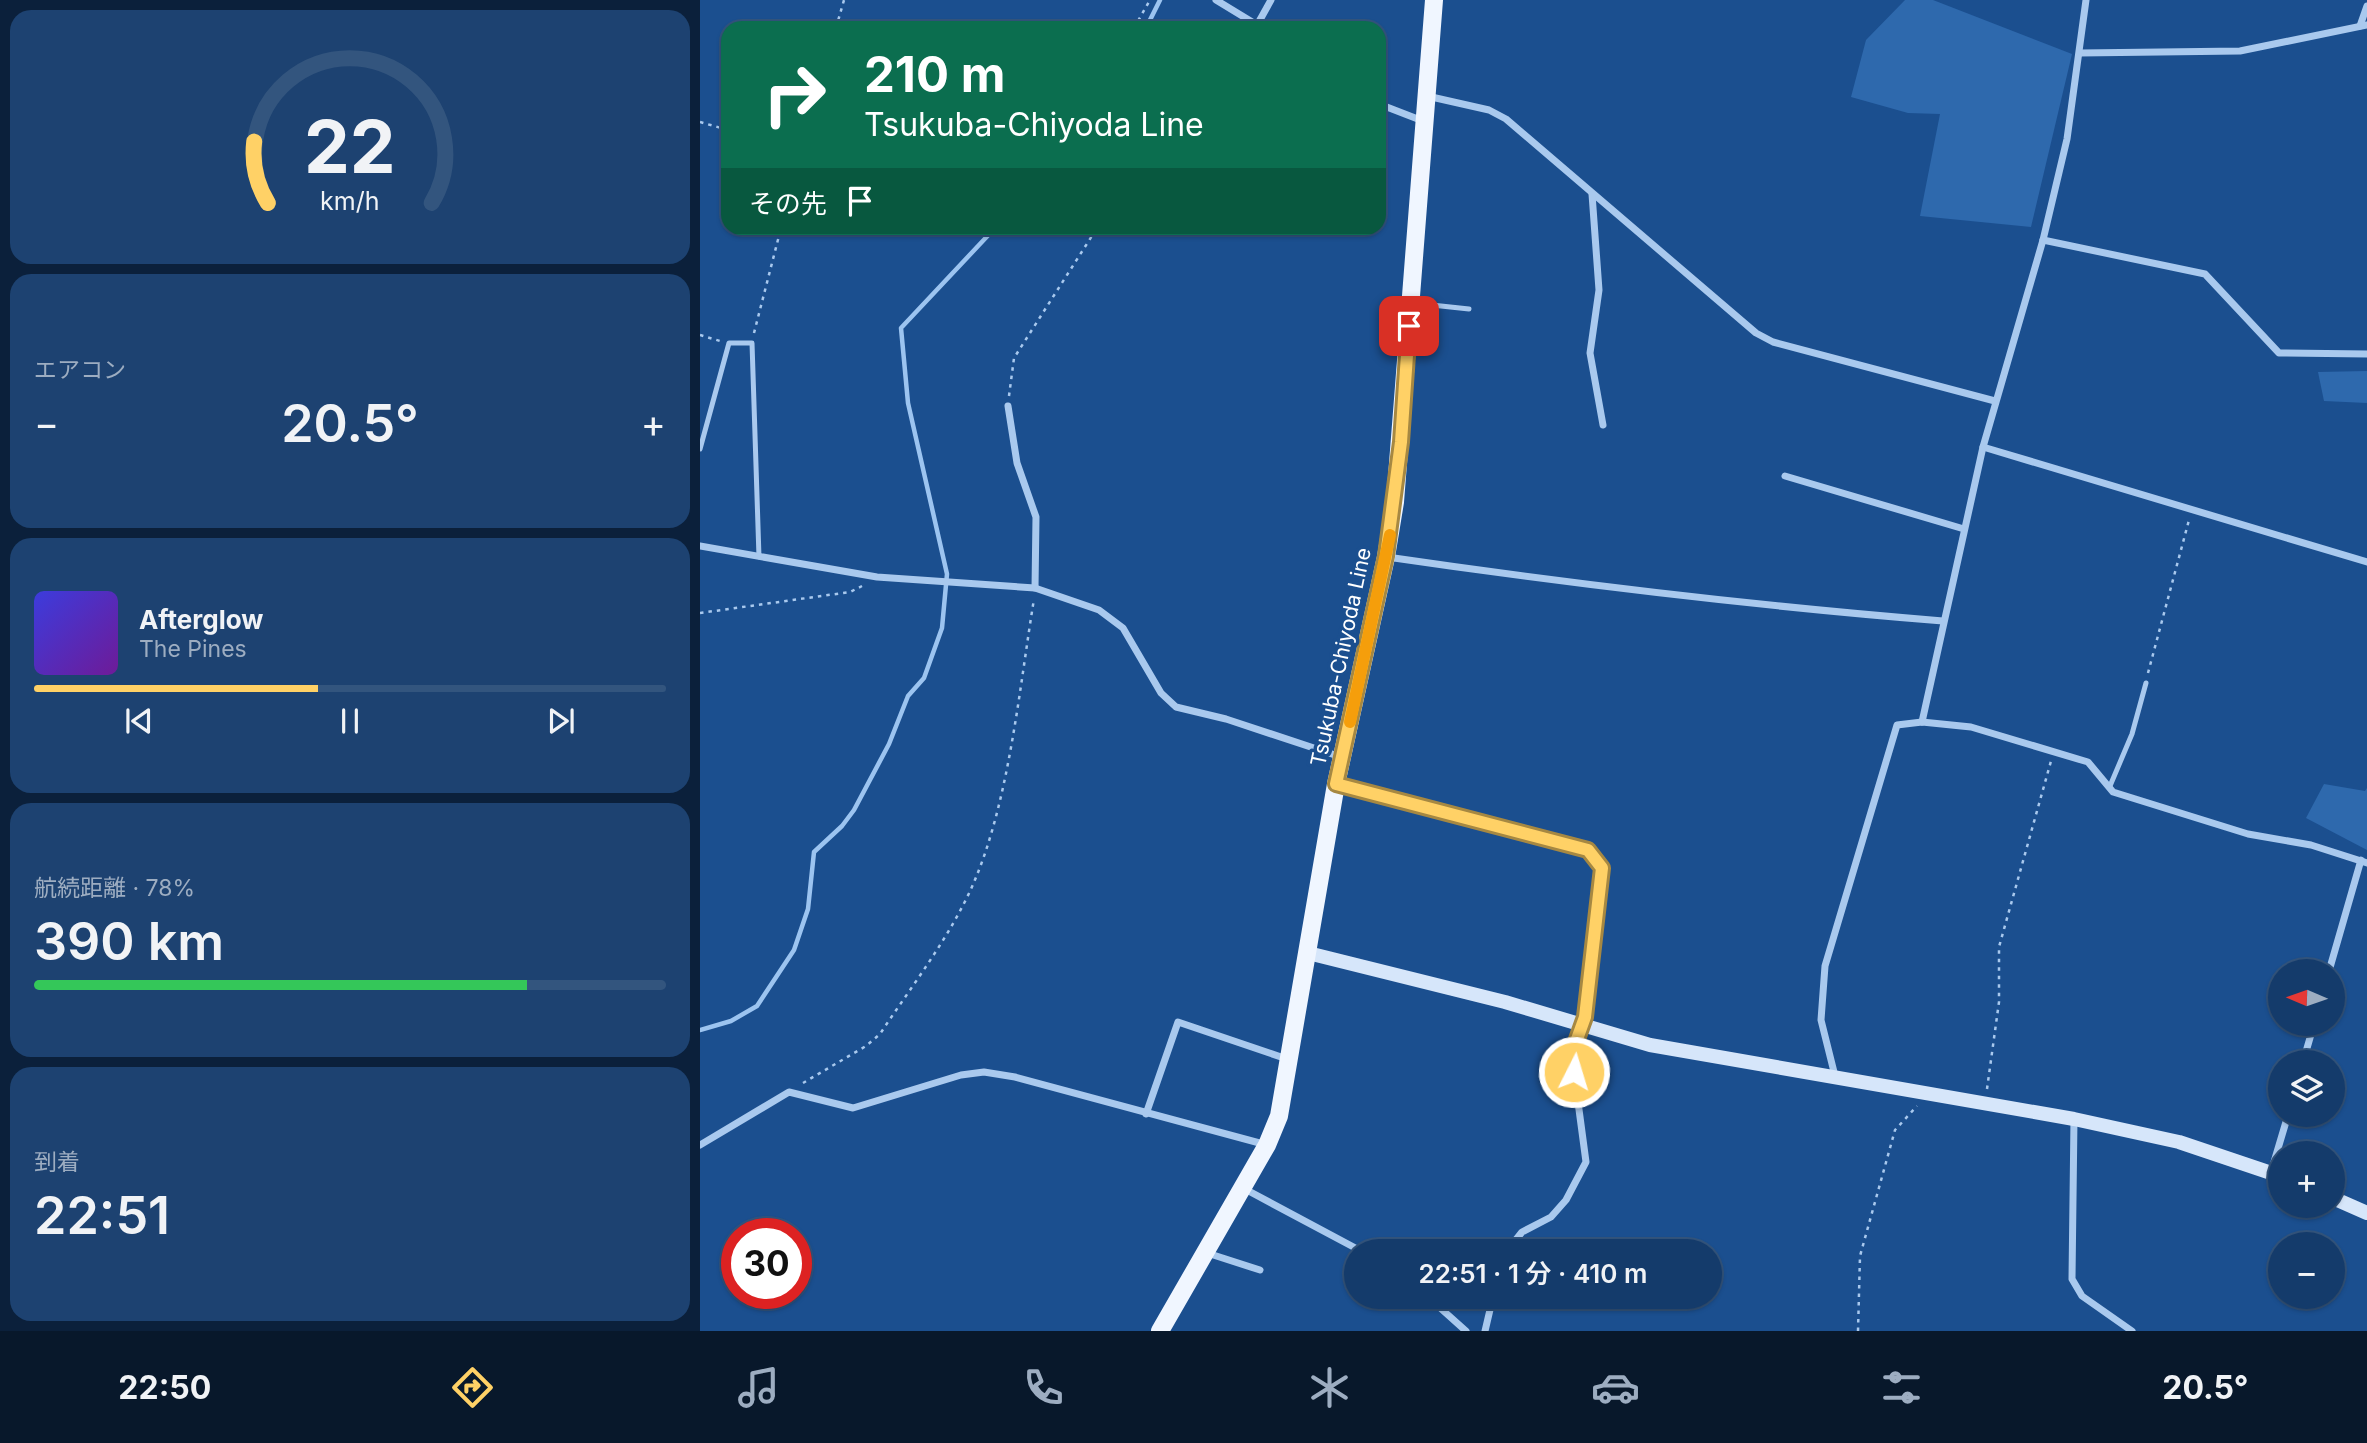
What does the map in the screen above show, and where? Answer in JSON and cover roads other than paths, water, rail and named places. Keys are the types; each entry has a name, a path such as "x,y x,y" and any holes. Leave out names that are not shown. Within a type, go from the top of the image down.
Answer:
{"main road":[{"name":"Tsukuba-Chiyoda Line","path":"1160,1331 1203,1252 1267,1145 1279,1116 1291,1061 1336,784 1386,556 1401,442 1434,0"}],"street":[{"path":"1216,0 1249,21"},
{"path":"1262,21 1271,0"},
{"path":"1922,722 1983,447 2043,240 2067,139 2086,0"},
{"path":"2080,53 2240,51 2364,25 2367,6"},
{"path":"1425,96 1489,110 1506,119 1756,333 1773,342 1995,401"},
{"path":"1386,107 1423,121"},
{"path":"1592,194 1599,290 1590,354 1603,425"},
{"path":"2043,240 2205,274 2279,353 2367,354"},
{"path":"1008,406 1017,463 1036,517 1035,588"},
{"path":"1983,447 2191,512 2367,562"},
{"path":"1785,476 1964,529"},
{"path":"700,546 877,577 1035,588 1099,610 1123,628 1161,693 1176,706 1226,719 1342,757"},
{"path":"1386,556 1534,579 1807,610 1943,621"},
{"path":"1835,1077 1821,1020 1825,966 1896,725 1922,722 1971,727 2088,762 2113,792 2248,834 2311,845 2364,862 2333,959"},
{"path":"1336,784 1588,850 1602,868 1585,1017 1580,1023 1574,1072 1586,1162 1566,1200 1551,1217 1522,1233 1517,1239"},
{"path":"1308,953 1580,1023 1650,1045 2074,1119 2179,1142 2268,1171"},
{"path":"1146,1114 1178,1023 1291,1061"},
{"path":"700,1145 789,1092 853,1108 961,1075 984,1072 1015,1077 1267,1145"},
{"path":"2074,1119 2072,1279 2082,1296 2132,1331"},
{"path":"1242,1188 1344,1242"},
{"path":"2345,1203 2367,1213"},
{"path":"1203,1252 1260,1270"},
{"path":"1441,1309 1466,1331"},
{"path":"1485,1331 1490,1309"}],"lane":[{"path":"1410,302 1469,309"},
{"path":"700,449 729,343 752,343 759,557"},
{"path":"2110,786 2132,734 2146,683"}],"waterway":[{"path":"1150,21 1160,0"},
{"path":"700,1030 731,1021 757,1006 794,950 808,909 814,852 842,826 854,810 889,744 908,696 924,678 942,628 947,574 908,403 901,328 988,235"}]}
